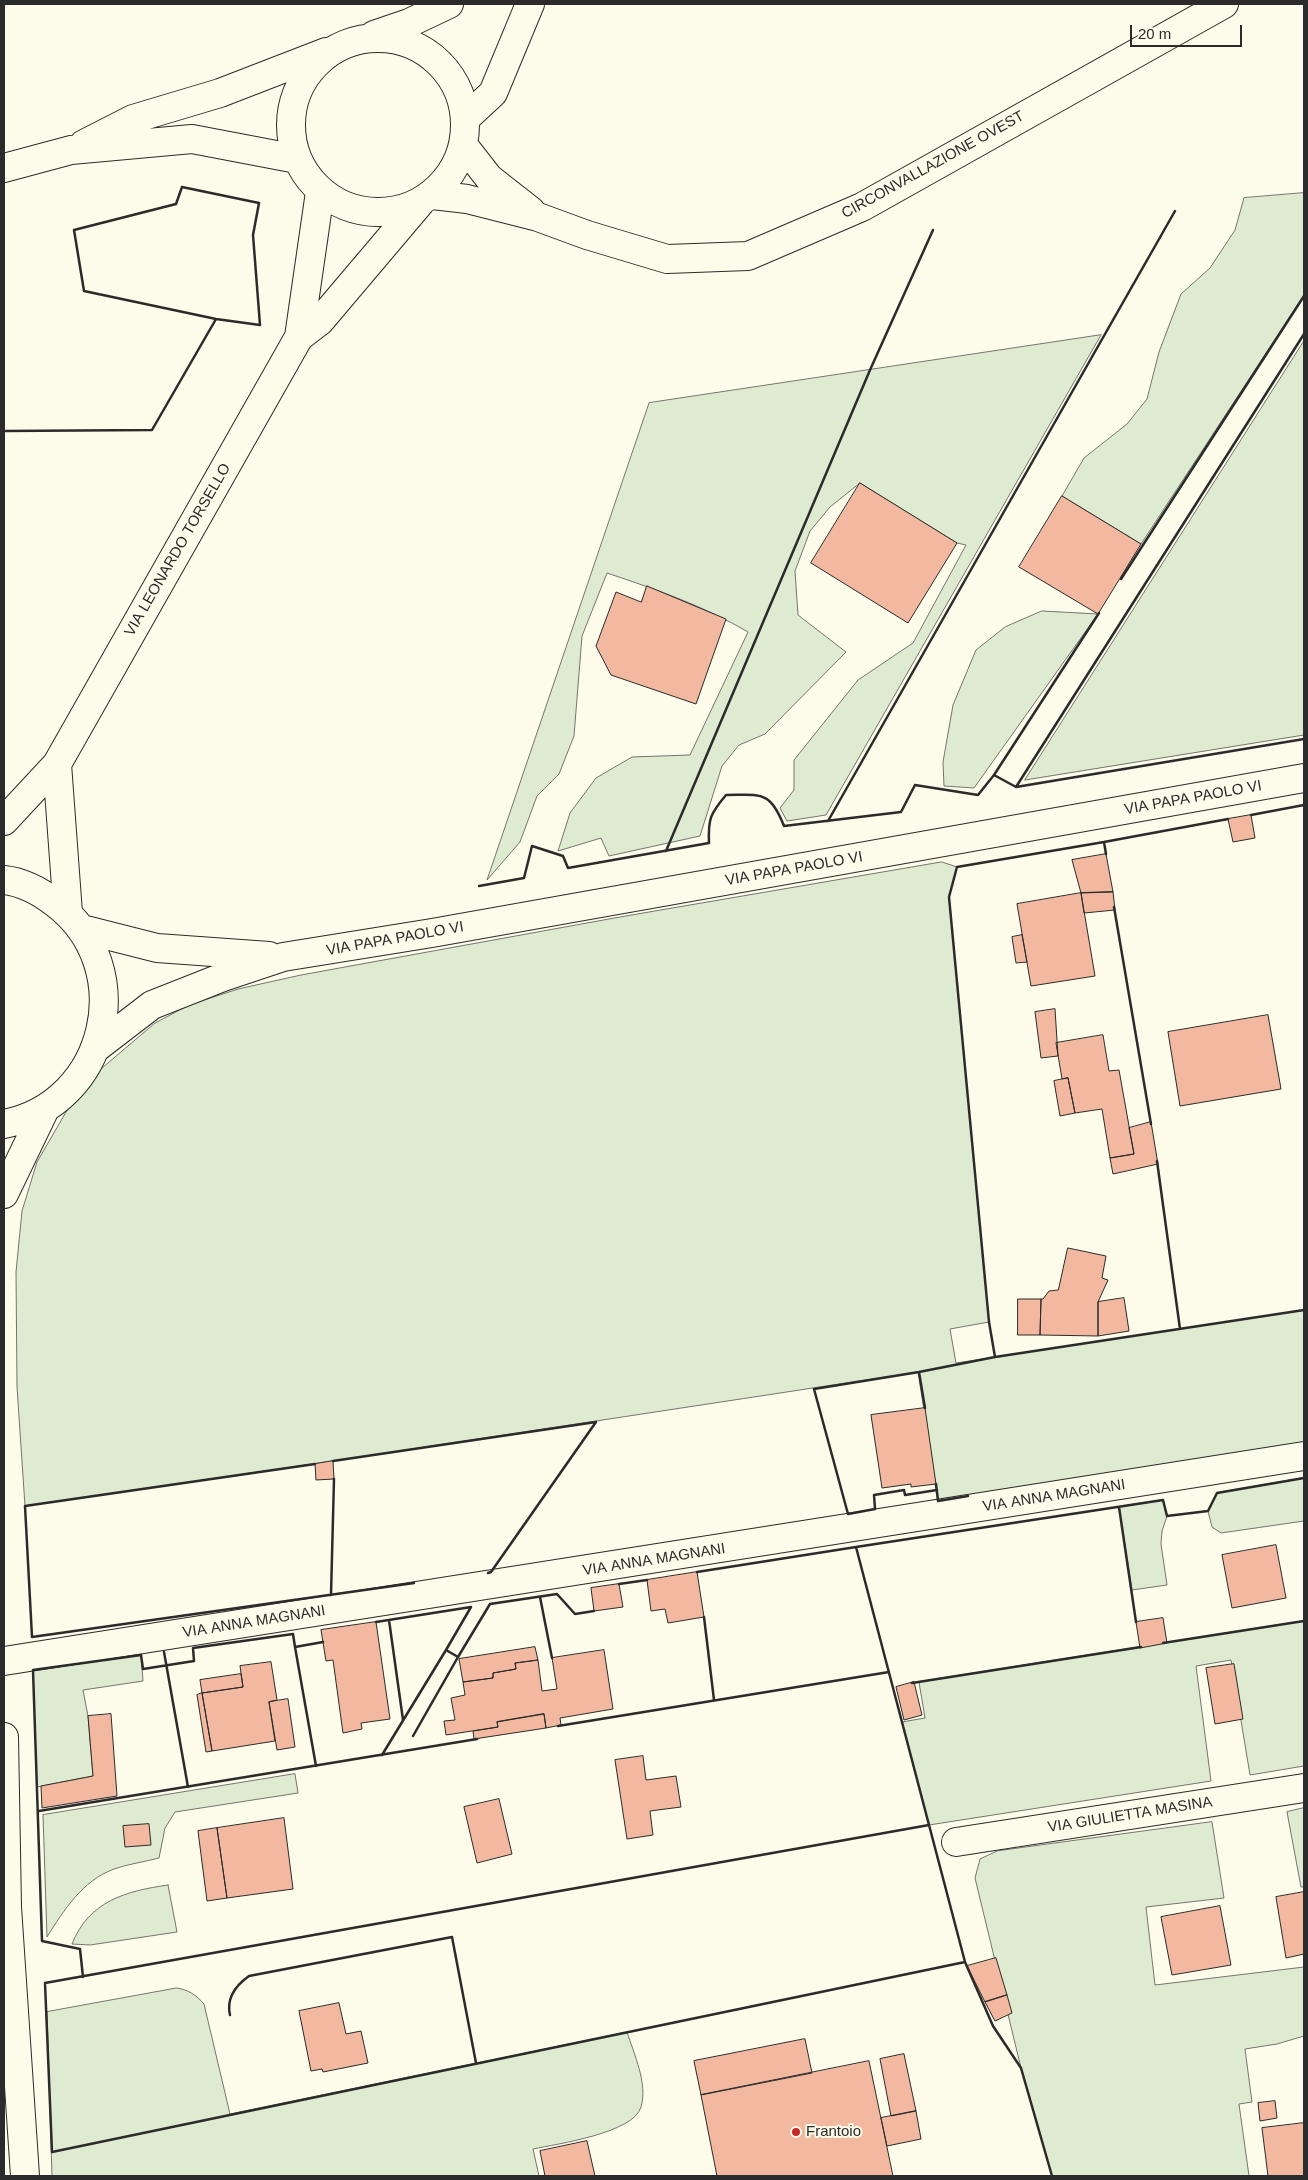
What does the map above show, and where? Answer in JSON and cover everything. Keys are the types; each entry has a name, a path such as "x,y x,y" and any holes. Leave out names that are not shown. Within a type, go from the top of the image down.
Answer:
{"street":[{"path":"368,38 409,23 449,4"},
{"path":"466,118 493,93 530,4"},
{"name":"CIRCONVALLAZIONE OVEST","path":"538,216 587,235 667,259 748,256 862,207 1224,4"},
{"path":"71,150 133,119 220,94 350,41 368,38 396,38 423,49 444,66 459,90 466,118 464,146 452,173 426,199 320,321 300,336"},
{"path":"334,49 314,65 300,86 292,110 291,135 297,159 307,177 320,192 351,210 386,213 426,199 468,199 538,216"},
{"path":"4,168 71,150 192,140 297,159"},
{"path":"464,146 489,178 538,216"},
{"path":"300,336 320,192"},
{"name":"VIA LEONARDO TORSELLO","path":"4,821 57,764 300,336"},
{"path":"57,764 75,921"},
{"name":"VIA PAPA PAOLO VI","path":"96,1048 152,1004 283,957 442,931 1304,778"},
{"path":"4,880 41,893 75,921 96,956 104,986 104,1018 96,1048 83,1072 66,1092 45,1109 17,1122 4,1124"},
{"name":"VIA PAPA PAOLO VI","path":"75,921 157,948 283,957"},
{"path":"4,1194 45,1109"},
{"name":"VIA ANNA MAGNANI","path":"4,1661 1304,1456"},
{"path":"4,1737 7,1907 25,2176"},
{"name":"VIA GIULIETTA MASINA","path":"956,1842 1304,1788"}],"green space":[{"path":"1304,193 1304,295 1141,544 1062,496 1084,458 1127,424 1147,399 1159,352 1181,294 1210,268 1235,230 1244,198"},
{"path":"1101,335 826,815 787,821 780,808 794,790 794,760 858,680 913,643 966,545 957,543 860,483 830,507 810,531 795,571 798,615 846,652 765,734 739,745 722,766 700,836 609,856 601,838 558,851 570,813 596,778 632,757 690,755 748,632 697,606 607,573 582,636 574,736 559,774 537,796 520,842 487,880 649,403"},
{"path":"1304,341 1304,735 1025,780"},
{"path":"1042,611 1098,614 974,788 944,786 943,762 953,705 976,650 1005,627"},
{"path":"942,862 957,867 949,897 989,1322 950,1329 956,1363 1304,1310 1304,1443 938,1501 918,1372 25,1506 17,1387 16,1272 22,1211 37,1162 66,1112 95,1074 155,1023 189,1005 238,989 301,975 620,917"},
{"path":"1304,1478 1304,1521 1221,1533 1212,1527 1208,1511 1217,1493"},
{"path":"1163,1500 1167,1516 1162,1531 1161,1544 1167,1585 1132,1590 1119,1507"},
{"path":"1304,1621 1304,1766 1250,1775 1231,1660 1196,1666 1211,1781 929,1825 902,1722 925,1718 919,1682"},
{"path":"141,1655 143,1681 83,1690 88,1716 93,1776 37,1787 33,1671"},
{"path":"295,1774 298,1793 175,1812 165,1828 159,1858 114,1869 92,1881 75,1897 47,1937 43,1815"},
{"path":"1304,1808 1304,1887 1301,1887 1287,1812"},
{"path":"1212,1822 1224,1898 1146,1907 1155,1985 1304,1967 1304,2036 1277,2044 1245,2049 1252,2102 1239,2104 1249,2176 1052,2176 1021,2068 975,1878 980,1859 997,1851"},
{"path":"168,1885 177,1932 90,1945 72,1944 79,1929 88,1917 99,1908 124,1895"},
{"path":"177,1988 192,1993 204,2004 230,2114 627,2032 643,2089 641,2107 635,2116 625,2124 610,2130 593,2136 533,2149 539,2176 52,2176 47,2012"}],"building":[{"path":"860,483 957,543 908,623 811,563"},
{"path":"1062,496 1141,544 1098,614 1019,567"},
{"path":"647,586 726,619 696,704 611,675 596,646 616,592 641,602"},
{"path":"1251,815 1255,838 1233,842 1228,819"},
{"path":"1106,854 1113,892 1081,893 1072,860"},
{"path":"1113,892 1115,910 1084,913 1081,893"},
{"path":"1081,893 1095,976 1031,986 1017,904"},
{"path":"1022,935 1027,962 1016,963 1012,937"},
{"path":"1055,1009 1058,1056 1041,1058 1035,1012"},
{"path":"1268,1015 1281,1089 1180,1106 1168,1032"},
{"path":"1103,1035 1109,1071 1119,1070 1134,1154 1110,1158 1102,1109 1075,1113 1068,1078 1062,1079 1056,1043"},
{"path":"1068,1078 1075,1113 1060,1116 1054,1081"},
{"path":"1151,1122 1158,1164 1113,1174 1110,1158 1134,1154 1129,1128"},
{"path":"1068,1248 1106,1256 1102,1278 1108,1280 1098,1302 1098,1336 1040,1335 1041,1299 1049,1291 1058,1290"},
{"path":"1124,1298 1129,1331 1098,1336 1098,1302"},
{"path":"1018,1299 1041,1299 1040,1335 1018,1335"},
{"path":"925,1408 936,1484 911,1487 911,1484 882,1488 871,1415"},
{"path":"333,1461 334,1479 316,1480 315,1464"},
{"path":"1276,1545 1286,1598 1232,1608 1222,1555"},
{"path":"697,1572 704,1617 668,1623 665,1609 651,1611 647,1580"},
{"path":"619,1584 623,1607 594,1611 591,1588"},
{"path":"1163,1618 1167,1643 1140,1648 1136,1622"},
{"path":"376,1622 390,1719 361,1723 362,1729 343,1733 333,1660 326,1661 321,1630"},
{"path":"535,1647 538,1660 515,1663 516,1669 493,1673 493,1678 463,1682 459,1659"},
{"path":"604,1650 613,1709 560,1718 561,1725 546,1728 544,1714 497,1722 498,1727 446,1735 444,1721 455,1720 451,1698 465,1695 463,1682 493,1678 493,1673 516,1669 515,1663 538,1660 542,1691 557,1689 552,1658"},
{"path":"271,1662 277,1700 269,1702 275,1741 212,1751 202,1693 243,1687 240,1666"},
{"path":"1234,1664 1243,1719 1215,1724 1206,1668"},
{"path":"241,1674 243,1687 202,1693 200,1680"},
{"path":"914,1682 922,1715 904,1720 896,1687"},
{"path":"202,1693 212,1751 206,1752 197,1695"},
{"path":"288,1699 295,1747 277,1750 269,1702"},
{"path":"111,1714 117,1796 42,1808 41,1786 93,1776 88,1716"},
{"path":"544,1714 546,1728 474,1739 473,1731 498,1727 497,1722"},
{"path":"643,1756 646,1780 676,1776 681,1807 650,1811 653,1835 627,1839 615,1760"},
{"path":"499,1799 512,1854 477,1863 464,1807"},
{"path":"284,1818 293,1889 227,1898 217,1828"},
{"path":"149,1824 151,1845 125,1847 123,1826"},
{"path":"217,1828 227,1898 207,1901 198,1831"},
{"path":"1304,1892 1304,1954 1286,1958 1276,1897"},
{"path":"1220,1906 1231,1965 1172,1975 1161,1917"},
{"path":"996,1958 1007,1995 985,2002 967,1966"},
{"path":"1007,1995 1012,2013 995,2021 985,2002"},
{"path":"339,2003 346,2034 361,2031 368,2063 323,2072 322,2069 311,2071 299,2011"},
{"path":"805,2039 812,2073 701,2095 694,2061"},
{"path":"904,2054 916,2111 891,2116 880,2059"},
{"name":"Frantoio","path":"869,2061 893,2176 717,2176 701,2095"},
{"path":"1275,2101 1277,2118 1260,2121 1258,2103"},
{"path":"916,2111 921,2139 887,2146 881,2118"},
{"path":"1304,2123 1304,2176 1268,2176 1262,2128"},
{"path":"587,2141 595,2176 545,2176 540,2151"}],"wall":[{"path":"182,187 259,203 253,235 260,325 216,319 84,291 74,230 176,204 182,187"},
{"path":"828,821 1175,211"},
{"path":"666,851 870,370 933,230"},
{"path":"1121,579 1304,296"},
{"path":"4,431 152,430 216,319"},
{"path":"1016,787 1304,334"},
{"path":"994,775 1099,613"},
{"path":"479,886 524,878 532,846 563,856 568,868 709,843 711,817 716,807 726,795 756,795 769,800 779,814 784,826 901,812 915,785 978,795 994,775 1016,787 1304,739"},
{"path":"1251,815 1304,805"},
{"path":"1104,842 1228,819"},
{"path":"995,1357 989,1322 949,897 957,867 1104,842 1106,854"},
{"path":"1114,907 1151,1124"},
{"path":"1157,1161 1180,1329"},
{"path":"919,1372 995,1357 1304,1310"},
{"path":"925,1408 919,1372 814,1389 848,1514 875,1509 874,1495 904,1490 905,1495 937,1490"},
{"path":"333,1461 596,1422 491,1572 488,1573"},
{"path":"315,1464 25,1506 32,1637 414,1583"},
{"path":"856,1547 1163,1500 1167,1516 1208,1511 1217,1493 1304,1478"},
{"path":"331,1595 334,1479"},
{"path":"936,1484 938,1501 968,1496"},
{"path":"1119,1507 1136,1622"},
{"path":"697,1572 856,1547 965,1962"},
{"path":"619,1584 647,1580"},
{"path":"376,1622 471,1607 446,1650 458,1657 490,1604 557,1594 575,1614 594,1611"},
{"path":"540,1597 552,1658"},
{"path":"704,1617 714,1700"},
{"path":"389,1620 403,1720"},
{"path":"1163,1643 1304,1621"},
{"path":"83,1977 80,1949 42,1941 33,1670 141,1655 143,1669 194,1661 193,1648 293,1634 295,1647 323,1642"},
{"path":"295,1647 316,1766"},
{"path":"912,1683 1141,1647"},
{"path":"382,1755 446,1650"},
{"path":"164,1652 188,1787"},
{"path":"413,1736 458,1657"},
{"path":"558,1726 889,1672"},
{"path":"39,1811 477,1739"},
{"path":"929,1825 45,1983 52,2152 965,1962 993,2026 1021,2068 1052,2176"},
{"path":"230,2015 229,2003 233,1993 249,1976 452,1937 476,2063"}],"place":[{"name":"Frantoio","path":"796,2132"}]}
